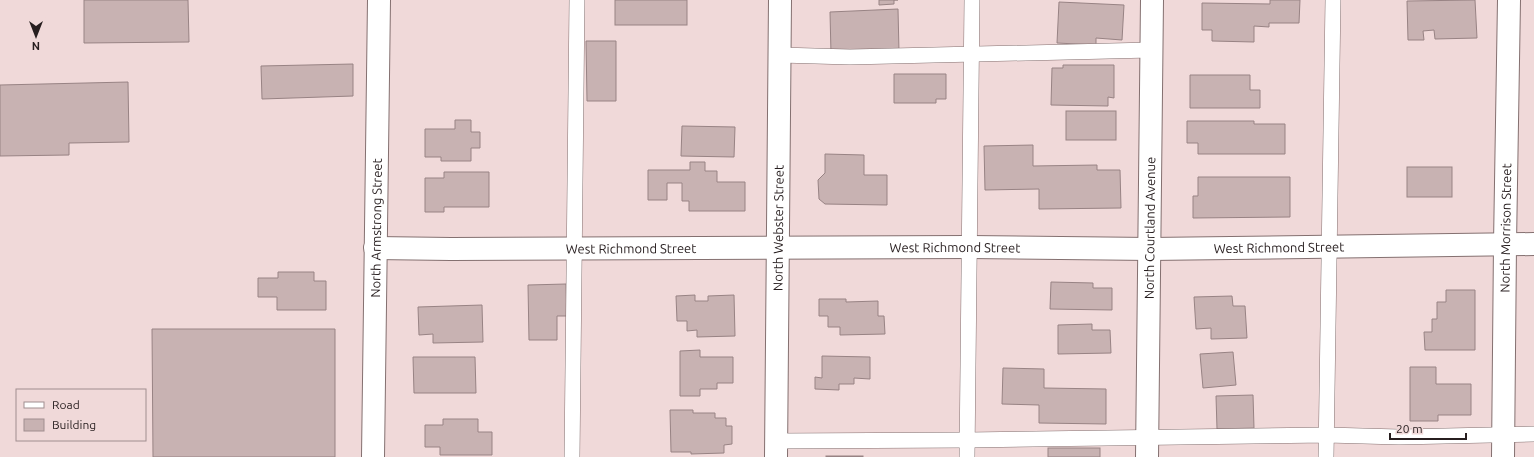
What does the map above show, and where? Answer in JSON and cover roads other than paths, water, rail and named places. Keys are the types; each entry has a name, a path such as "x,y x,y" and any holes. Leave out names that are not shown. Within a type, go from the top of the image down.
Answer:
{"street":[{"name":"North Armstrong Street","path":"373,457 379,0"},
{"name":"North Webster Street","path":"776,449 780,0"},
{"name":"North Courtland Avenue","path":"1147,447 1152,0"},
{"name":"North Morrison Street","path":"1503,457 1504,244 1508,0"},
{"name":"West Richmond Street","path":"375,248 1150,249 1534,244"}],"lane":[{"path":"572,457 577,0"},
{"path":"967,457 972,0"},
{"path":"1326,457 1333,0"},
{"path":"780,54 850,57 1152,50"},
{"path":"776,449 968,440 1147,447 1327,435 1399,437 1534,434"}]}
